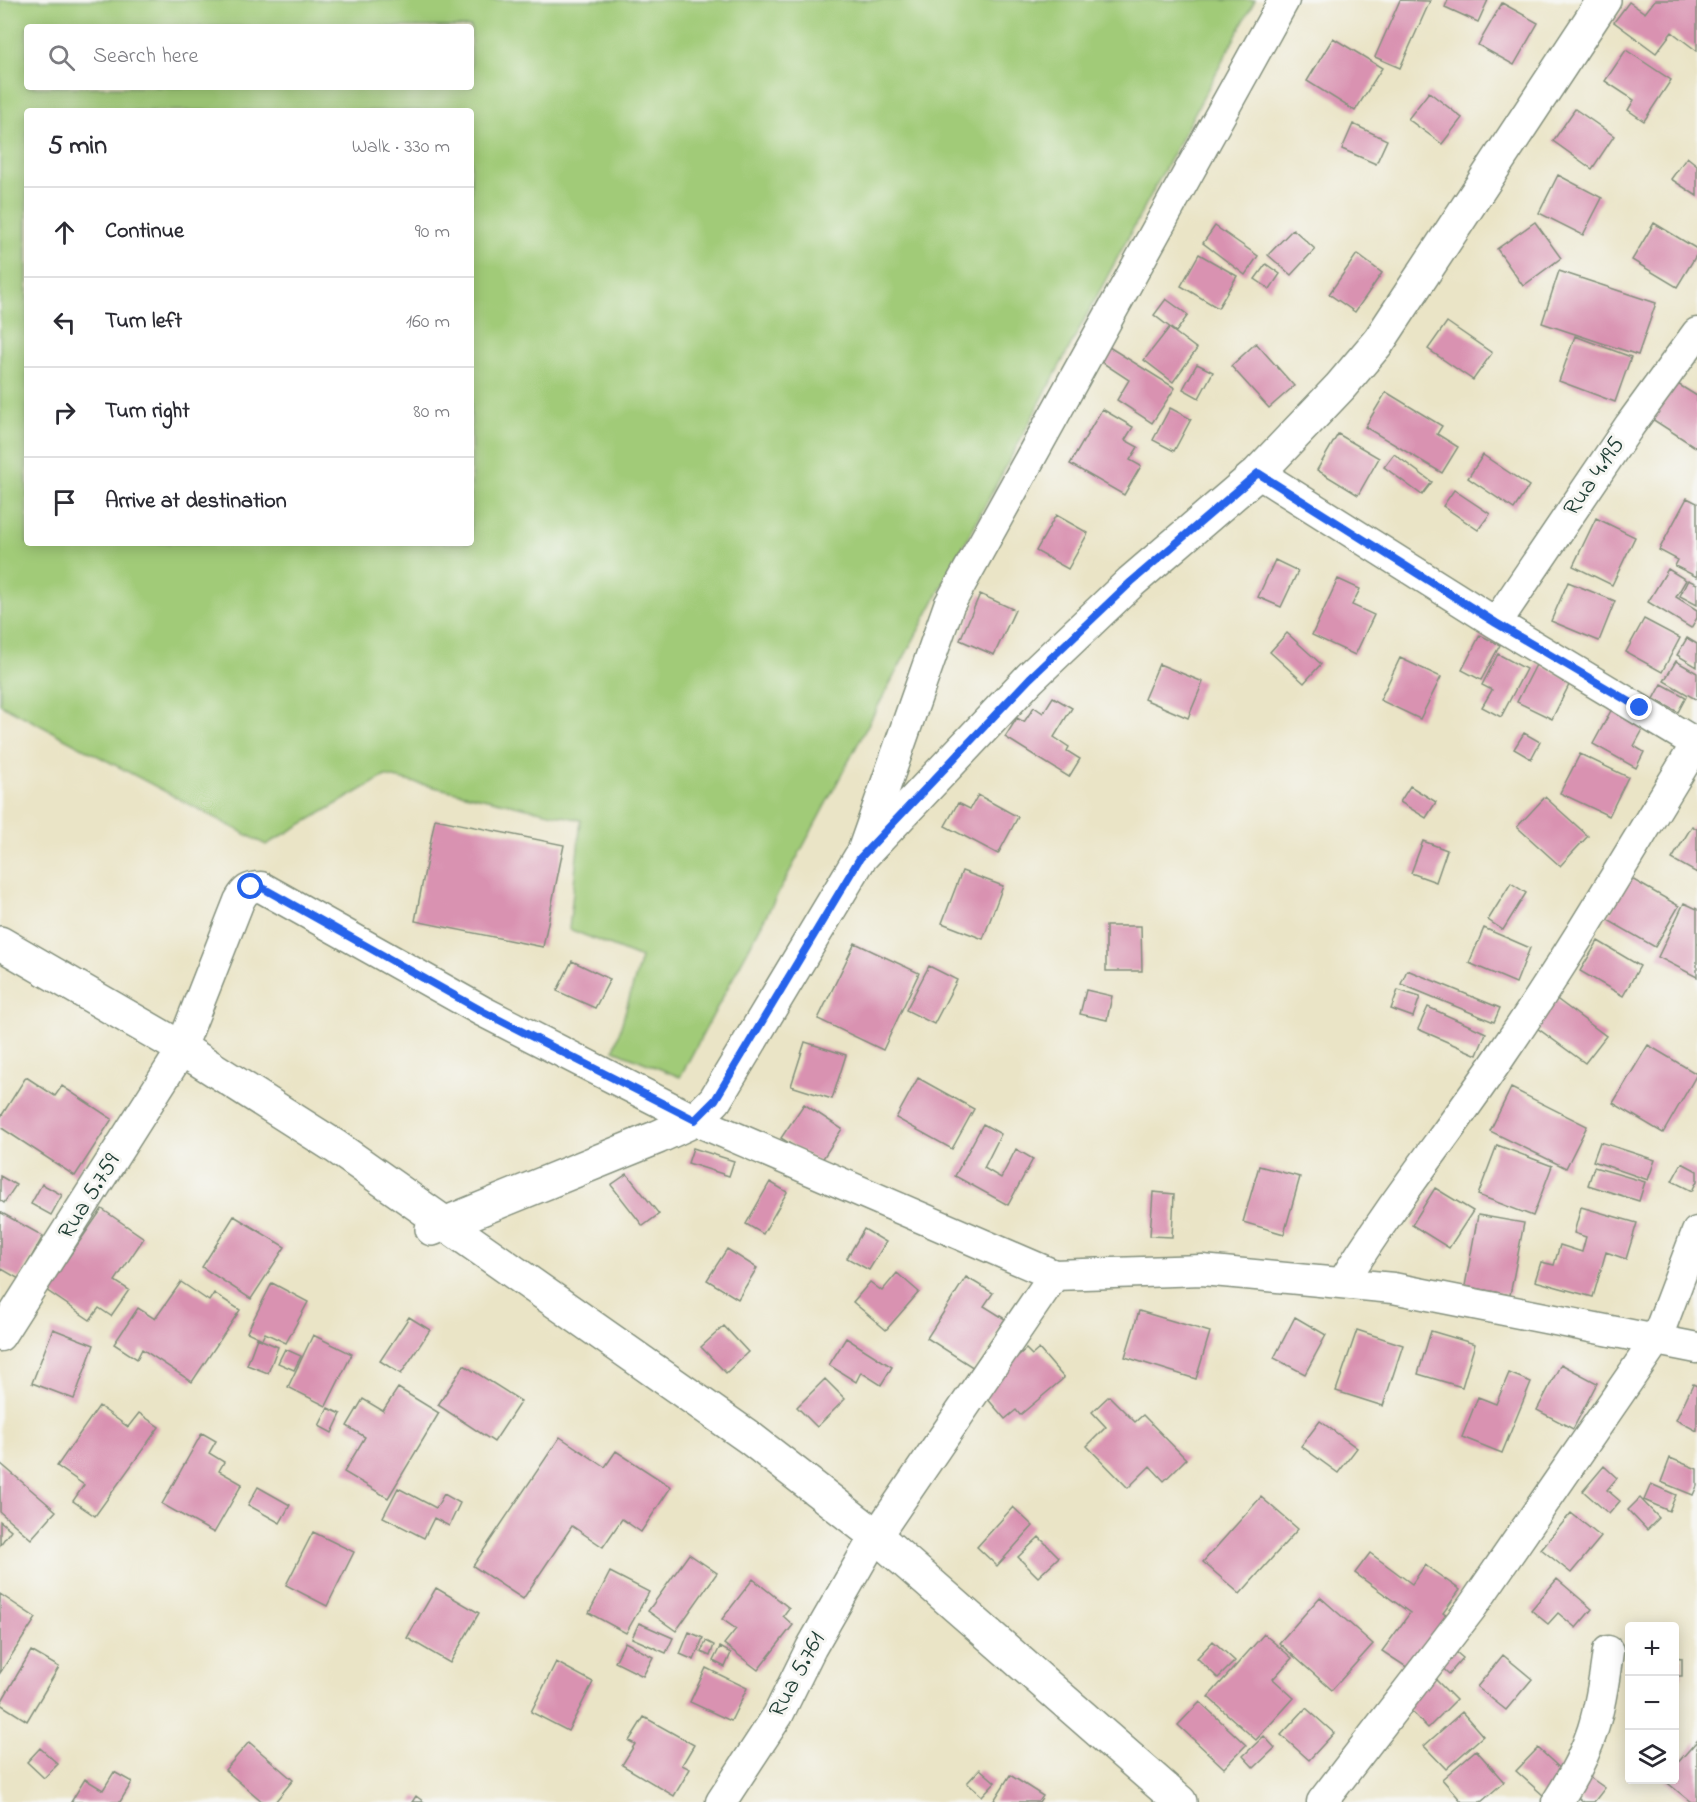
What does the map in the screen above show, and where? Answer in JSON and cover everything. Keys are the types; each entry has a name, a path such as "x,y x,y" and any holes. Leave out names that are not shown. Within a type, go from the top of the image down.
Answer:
{"street":[{"path":"432,1229 695,1120 715,1100 860,858 950,605 1284,0"},
{"path":"860,858 1030,678 1131,582 1258,473 1340,387 1379,341 1604,0"},
{"name":"Rua 4.195","path":"1496,623 1630,425 1697,333"},
{"path":"1258,473 1496,623 1697,743 1590,921 1455,1123 1373,1233 1343,1282"},
{"name":"Rua 5.759","path":"0,1336 178,1056 239,901 244,892 251,887 261,887 482,1011 695,1120 1054,1275"},
{"path":"0,943 171,1042 336,1147 741,1432 876,1536 1180,1802"},
{"path":"1322,1802 1472,1607 1656,1340 1697,1232"},
{"path":"1054,1275 1202,1270 1343,1282 1393,1288 1697,1348"},
{"name":"Rua 5.761","path":"721,1802 778,1715 812,1648 870,1545 1054,1275"},
{"path":"1557,1802 1582,1758 1597,1723 1608,1652"}],"green space":[{"path":"0,0 1255,0 680,1077 614,1050 641,958 569,929 581,820 385,776 266,845 0,704"}],"building":[{"path":"1400,0 1430,1 1400,68 1375,57"},
{"path":"1448,0 1488,0 1478,22 1445,7"},
{"path":"1655,0 1697,0 1697,51 1672,32 1656,53 1614,22 1629,2 1645,13"},
{"path":"1502,3 1538,23 1514,65 1478,45"},
{"path":"1333,38 1382,68 1355,111 1307,81"},
{"path":"1626,50 1671,80 1644,121 1628,110 1634,100 1605,81"},
{"path":"1429,92 1462,118 1442,144 1408,119"},
{"path":"1575,109 1614,136 1592,169 1553,141"},
{"path":"1353,124 1387,140 1376,164 1342,149"},
{"path":"1687,157 1697,165 1697,196 1671,179"},
{"path":"1558,175 1602,198 1583,235 1539,213"},
{"path":"1535,222 1561,258 1523,286 1497,249"},
{"path":"1654,223 1697,249 1697,254 1677,287 1632,260"},
{"path":"1215,226 1258,256 1245,275 1203,243"},
{"path":"1293,229 1315,249 1291,275 1268,255"},
{"path":"1199,254 1237,276 1218,308 1181,286"},
{"path":"1357,254 1382,273 1355,312 1329,294"},
{"path":"1266,264 1280,274 1270,289 1255,279"},
{"path":"1559,271 1656,303 1638,355 1542,323"},
{"path":"1166,299 1188,315 1176,332 1154,315"},
{"path":"1447,322 1492,353 1473,380 1428,349"},
{"path":"1169,328 1197,349 1173,382 1144,360"},
{"path":"1575,336 1631,357 1615,402 1559,381"},
{"path":"1256,343 1294,386 1269,408 1231,366"},
{"path":"1109,347 1175,388 1152,423 1117,400 1129,380 1100,361"},
{"path":"1197,364 1213,372 1199,398 1183,389"},
{"path":"1676,383 1697,396 1697,448 1652,419"},
{"path":"1386,392 1442,426 1437,434 1458,447 1442,473 1365,427"},
{"path":"1170,408 1191,419 1174,451 1153,440"},
{"path":"1102,409 1133,427 1125,440 1138,447 1130,460 1141,466 1124,495 1070,464"},
{"path":"1338,434 1379,458 1358,495 1317,470"},
{"path":"1394,454 1432,482 1422,495 1384,467"},
{"path":"1483,455 1529,486 1514,509 1468,478"},
{"path":"1454,490 1490,514 1478,530 1443,506"},
{"path":"1687,498 1697,503 1697,577 1675,566 1678,560 1659,550"},
{"path":"1056,515 1088,533 1068,569 1036,551"},
{"path":"1596,518 1635,537 1612,585 1573,566"},
{"path":"1275,560 1298,571 1281,607 1258,597"},
{"path":"1668,569 1686,580 1676,597 1697,610 1697,618 1691,628 1648,602"},
{"path":"1338,579 1360,589 1352,605 1374,615 1355,655 1312,635"},
{"path":"1688,580 1697,584 1697,605 1680,596"},
{"path":"1568,582 1615,601 1599,641 1551,621"},
{"path":"980,594 1015,610 994,655 960,640"},
{"path":"1644,619 1680,638 1662,672 1626,652"},
{"path":"1287,633 1321,664 1304,683 1270,652"},
{"path":"1480,635 1500,645 1481,680 1462,670"},
{"path":"1687,638 1697,644 1697,667 1677,655"},
{"path":"1498,654 1526,669 1501,717 1482,707 1492,690 1482,685"},
{"path":"1400,658 1441,677 1420,719 1380,700"},
{"path":"1676,661 1697,673 1697,700 1664,681"},
{"path":"1537,663 1571,681 1552,719 1517,702"},
{"path":"1159,664 1203,682 1188,718 1144,699"},
{"path":"1662,684 1686,697 1678,712 1654,699"},
{"path":"1053,697 1072,708 1054,737 1069,747 1067,751 1080,759 1069,777 1005,737 1017,718 1024,722 1034,707 1043,713"},
{"path":"1613,707 1646,724 1634,746 1644,752 1636,768 1593,744"},
{"path":"1524,733 1540,742 1531,759 1514,749"},
{"path":"1580,754 1628,777 1609,816 1560,793"},
{"path":"1410,786 1436,802 1426,818 1400,802"},
{"path":"978,795 1018,817 998,854 945,826 958,803 970,809"},
{"path":"1545,797 1588,836 1560,866 1517,827"},
{"path":"435,819 564,845 543,947 415,921"},
{"path":"1692,826 1697,829 1697,873 1672,859"},
{"path":"1423,841 1447,850 1436,882 1411,873"},
{"path":"962,871 1003,886 983,939 942,923"},
{"path":"1630,878 1679,906 1655,947 1606,919"},
{"path":"1511,883 1526,893 1503,930 1488,920"},
{"path":"1684,903 1697,909 1697,977 1658,957"},
{"path":"1106,926 1141,926 1142,971 1106,971"},
{"path":"1484,928 1530,948 1516,983 1469,963"},
{"path":"1598,941 1640,966 1623,996 1580,971"},
{"path":"855,943 919,973 883,1050 818,1019"},
{"path":"572,961 610,979 595,1008 557,991"},
{"path":"929,966 957,980 934,1024 906,1010"},
{"path":"1407,970 1500,1008 1494,1022 1401,984"},
{"path":"1086,990 1112,996 1107,1020 1080,1014"},
{"path":"1398,990 1420,997 1413,1017 1391,1009"},
{"path":"1554,997 1606,1036 1585,1063 1533,1025"},
{"path":"1428,1007 1486,1033 1477,1055 1418,1029"},
{"path":"805,1042 846,1055 832,1099 791,1086"},
{"path":"1648,1045 1697,1074 1663,1133 1613,1103"},
{"path":"26,1077 55,1096 62,1086 112,1119 75,1176 0,1127 0,1118"},
{"path":"918,1078 974,1109 952,1149 896,1118"},
{"path":"1511,1088 1587,1126 1566,1168 1490,1131"},
{"path":"804,1104 842,1129 820,1163 781,1138"},
{"path":"983,1124 1001,1134 984,1168 1001,1178 1016,1149 1033,1159 1008,1205 955,1176"},
{"path":"1600,1142 1655,1160 1648,1180 1593,1161"},
{"path":"1497,1145 1552,1166 1533,1216 1478,1195"},
{"path":"693,1148 734,1161 729,1176 688,1163"},
{"path":"1682,1163 1697,1171 1697,1181 1692,1191 1672,1181"},
{"path":"1259,1166 1300,1177 1284,1234 1243,1222"},
{"path":"1594,1167 1645,1182 1639,1201 1588,1185"},
{"path":"627,1174 659,1214 643,1226 611,1185"},
{"path":"0,1176 16,1185 4,1203 0,1200"},
{"path":"770,1182 787,1192 763,1234 746,1224"},
{"path":"42,1184 62,1195 51,1215 31,1204"},
{"path":"1435,1188 1473,1211 1449,1248 1412,1225"},
{"path":"1153,1192 1174,1194 1172,1237 1150,1236"},
{"path":"1581,1207 1637,1223 1626,1259 1606,1252 1593,1297 1535,1281 1541,1262 1554,1265 1560,1245 1582,1252 1586,1237 1574,1233"},
{"path":"102,1209 144,1238 115,1281 129,1290 111,1316 99,1308 90,1320 46,1290"},
{"path":"0,1212 43,1236 19,1279 2,1269 0,1273"},
{"path":"1478,1215 1524,1223 1510,1295 1465,1286"},
{"path":"234,1216 285,1247 251,1299 202,1267"},
{"path":"864,1229 886,1242 869,1270 847,1258"},
{"path":"727,1249 757,1268 738,1299 707,1280"},
{"path":"897,1273 919,1292 886,1330 853,1302 870,1282 882,1291"},
{"path":"966,1277 993,1293 984,1306 1005,1319 974,1368 927,1338"},
{"path":"181,1282 209,1301 214,1293 240,1310 192,1382 142,1349 137,1359 114,1344 138,1308 155,1319"},
{"path":"272,1283 308,1302 286,1343 265,1333 262,1339 247,1332"},
{"path":"1139,1311 1210,1332 1196,1379 1125,1357"},
{"path":"409,1317 430,1330 401,1374 380,1361"},
{"path":"1295,1317 1326,1335 1305,1374 1274,1358"},
{"path":"724,1326 748,1352 726,1373 701,1347"},
{"path":"53,1329 94,1345 74,1399 32,1383"},
{"path":"1357,1330 1403,1345 1383,1406 1336,1391"},
{"path":"1431,1331 1475,1344 1462,1387 1418,1374"},
{"path":"313,1335 352,1354 326,1406 288,1387"},
{"path":"257,1338 278,1347 268,1373 247,1365"},
{"path":"846,1338 892,1367 881,1385 861,1372 856,1382 829,1365"},
{"path":"285,1349 301,1356 294,1370 278,1363"},
{"path":"1026,1349 1032,1355 1039,1349 1064,1378 1020,1415 1016,1410 1005,1419 979,1389"},
{"path":"1561,1364 1597,1383 1573,1429 1537,1410"},
{"path":"464,1365 521,1401 494,1442 438,1405"},
{"path":"1509,1373 1531,1382 1502,1453 1462,1437 1478,1397 1496,1404"},
{"path":"825,1379 845,1399 817,1427 797,1407"},
{"path":"1693,1384 1697,1386 1697,1431 1676,1420"},
{"path":"398,1388 439,1413 388,1498 344,1472 365,1437 347,1426 363,1399 383,1411"},
{"path":"1109,1396 1135,1422 1143,1415 1186,1459 1164,1481 1150,1466 1128,1488 1087,1446 1106,1427 1092,1412"},
{"path":"99,1406 128,1427 139,1413 159,1427 95,1516 73,1501 84,1485 57,1466"},
{"path":"328,1408 341,1414 332,1433 319,1426"},
{"path":"1320,1421 1357,1448 1338,1473 1301,1446"},
{"path":"202,1433 216,1441 209,1453 224,1462 219,1471 242,1484 214,1533 162,1504"},
{"path":"560,1437 605,1467 616,1451 671,1487 641,1532 622,1519 603,1547 572,1526 523,1599 473,1566"},
{"path":"1670,1458 1697,1469 1697,1486 1693,1495 1661,1482"},
{"path":"0,1463 56,1511 31,1539 0,1512"},
{"path":"1604,1466 1617,1478 1607,1490 1620,1501 1609,1514 1583,1491"},
{"path":"1651,1484 1676,1495 1669,1511 1644,1500"},
{"path":"258,1487 290,1505 280,1523 248,1505"},
{"path":"398,1488 436,1508 444,1494 460,1503 449,1526 434,1518 424,1538 383,1517"},
{"path":"1261,1497 1298,1529 1240,1594 1203,1562"},
{"path":"1640,1498 1659,1518 1647,1530 1628,1510"},
{"path":"1013,1507 1033,1526 997,1566 977,1547"},
{"path":"1571,1513 1601,1537 1571,1573 1541,1549"},
{"path":"0,1521 11,1530 0,1545"},
{"path":"313,1532 354,1552 327,1606 286,1585"},
{"path":"1039,1537 1059,1557 1038,1577 1018,1557"},
{"path":"1370,1553 1412,1584 1425,1565 1460,1590 1443,1613 1455,1621 1408,1668 1382,1651 1410,1613 1355,1573"},
{"path":"689,1554 717,1573 676,1631 648,1611"},
{"path":"610,1572 649,1592 626,1633 589,1613"},
{"path":"753,1579 789,1608 783,1616 793,1625 758,1670 724,1644 736,1629 722,1619"},
{"path":"1557,1579 1592,1609 1576,1628 1558,1613 1548,1624 1531,1610"},
{"path":"436,1588 479,1613 450,1663 407,1638"},
{"path":"0,1594 36,1618 0,1673"},
{"path":"1320,1597 1373,1644 1332,1690 1279,1643"},
{"path":"639,1623 673,1638 666,1653 632,1638"},
{"path":"689,1632 703,1638 694,1660 680,1654"},
{"path":"1264,1634 1292,1658 1273,1679 1294,1698 1256,1740 1208,1697"},
{"path":"706,1641 714,1645 710,1656 701,1652"},
{"path":"1213,1641 1235,1661 1218,1678 1197,1658"},
{"path":"625,1642 653,1657 643,1676 615,1662"},
{"path":"1449,1646 1463,1658 1449,1674 1435,1661"},
{"path":"720,1647 731,1653 725,1667 713,1661"},
{"path":"31,1651 59,1667 27,1721 0,1704"},
{"path":"1503,1655 1532,1679 1506,1710 1477,1687"},
{"path":"1679,1658 1682,1658 1682,1676 1679,1676"},
{"path":"556,1662 593,1682 568,1731 531,1712"},
{"path":"706,1668 747,1688 731,1721 690,1702"},
{"path":"1431,1675 1456,1700 1428,1728 1403,1703"},
{"path":"1200,1702 1246,1745 1224,1768 1178,1725"},
{"path":"1306,1708 1334,1733 1309,1760 1281,1735"},
{"path":"1462,1712 1483,1736 1446,1769 1424,1746"},
{"path":"644,1717 694,1745 682,1765 690,1769 674,1796 622,1765 635,1744 629,1741"},
{"path":"1264,1736 1275,1748 1254,1768 1243,1756"},
{"path":"1697,1741 1697,1802 1691,1802 1669,1784 1679,1784 1679,1761"},
{"path":"249,1742 293,1780 275,1802 263,1802 225,1770"},
{"path":"40,1748 58,1764 44,1778 27,1762"},
{"path":"1538,1748 1565,1773 1544,1796 1516,1771"},
{"path":"1476,1750 1504,1782 1481,1802 1462,1802 1442,1779"},
{"path":"980,1769 995,1782 982,1796 967,1783"},
{"path":"114,1772 132,1782 120,1802 71,1802 85,1779 103,1790"},
{"path":"1010,1775 1043,1796 1039,1802 993,1802"},
{"path":"1588,1776 1605,1788 1594,1802 1584,1802 1575,1795"},
{"path":"416,1796 424,1802 412,1802"}],"route":[{"path":"251,887 261,887 482,1011 695,1120 715,1100 860,858 1030,678 1131,582 1258,473 1496,623 1640,708"}]}
